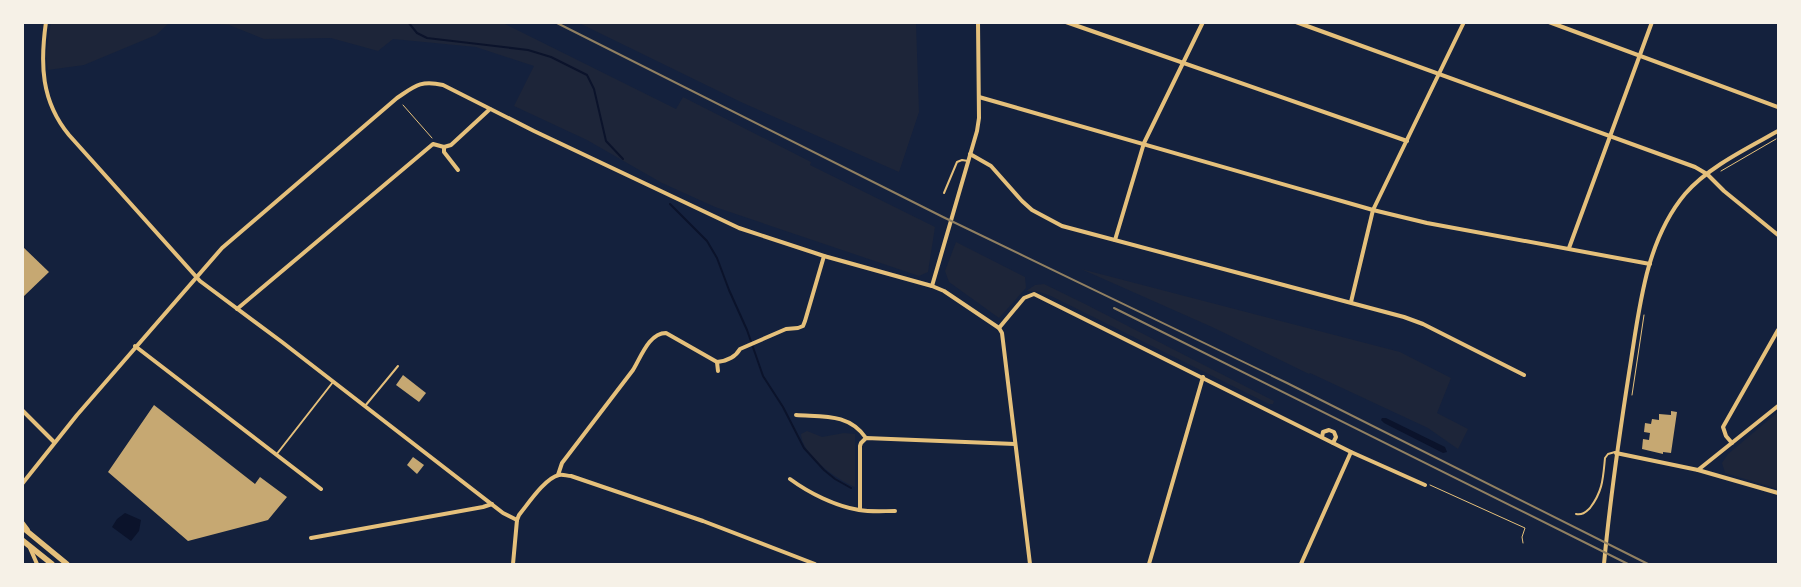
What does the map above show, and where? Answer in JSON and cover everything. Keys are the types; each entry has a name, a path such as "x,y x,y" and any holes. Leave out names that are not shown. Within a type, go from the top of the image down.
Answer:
{"main road":[{"path":"22,528 67,564"},
{"path":"22,540 52,564"}],"street":[{"path":"46,22 43,55 45,88 48,101 56,117 69,135 195,277 503,513 517,520"},
{"path":"932,286 978,127 978,22"},
{"path":"1066,22 1407,141"},
{"path":"1115,240 1144,143 1204,22"},
{"path":"1296,22 1695,167 1709,176 1724,191 1778,235"},
{"path":"1351,302 1373,210 1464,22"},
{"path":"1549,22 1778,106"},
{"path":"1569,248 1652,22"},
{"path":"22,484 54,442 135,346 222,248 397,98 417,84 428,82 443,85 608,167 739,228 824,256 944,291 999,328 1002,333 1030,564"},
{"path":"979,97 1373,210 1427,223 1650,264"},
{"path":"237,309 433,144 444,147 451,145 490,109"},
{"path":"1604,564 1616,453 1640,311 1655,246 1673,209 1695,183 1709,176 1778,131"},
{"path":"444,147 444,152 458,170"},
{"path":"970,154 991,166 1022,201 1042,216 1062,226 1404,317 1423,324 1524,375"},
{"path":"513,564 517,520 523,510 545,484 558,475 562,463 633,370 639,357 656,335 666,333 717,362 731,358 740,349 786,329 803,326 824,256"},
{"path":"999,328 1024,298 1034,294 1351,452 1425,485"},
{"path":"1732,443 1726,436 1723,427 1778,330"},
{"path":"135,346 321,489"},
{"path":"717,362 718,371"},
{"path":"1150,564 1203,377"},
{"path":"1698,470 1778,406"},
{"path":"22,410 54,442"},
{"path":"796,415 835,418 847,421 857,427 866,438"},
{"path":"1322,437 1323,432 1329,430 1334,432 1336,437 1334,443"},
{"path":"860,510 860,446 866,438 1015,444"},
{"path":"1301,564 1351,452"},
{"path":"1616,453 1698,470 1778,493"},
{"path":"558,475 571,476 681,513 815,564"},
{"path":"790,479 804,489 846,507 860,510 895,511"},
{"path":"310,538 483,508 492,504"},
{"path":"22,522 31,534"},
{"path":"30,546 38,564"}],"lane":[{"path":"944,193 957,162 962,160 968,162"},
{"path":"365,406 398,366"},
{"path":"276,455 333,382"},
{"path":"1576,514 1580,515 1587,511 1598,497 1602,487 1605,458 1608,454 1616,453"}],"path":[{"path":"403,105 432,138 433,144"},
{"path":"1709,176 1778,138"},
{"path":"1632,394 1646,307"},
{"path":"1425,485 1432,485 1525,528 1522,537 1523,542"}],"shaded area":[{"path":"51,22 169,23 156,35 84,65 48,70 46,55"},
{"path":"206,23 503,23 676,109 683,97 811,162 810,165 935,227 928,272 919,276 715,207 662,183 587,140 514,106 534,66 476,47 393,39 378,51 331,38 264,39 229,25"},
{"path":"579,23 916,23 919,112 899,172 743,103"},
{"path":"956,242 1025,277 1026,288 999,318 949,282 945,271"},
{"path":"1081,269 1400,352 1451,378 1437,413 1468,429 1458,449 1428,428 1212,327"},
{"path":"1044,284 1085,304 1274,401 1273,404 1269,404 1051,296 1040,292 1026,291 1035,285"},
{"path":"1778,412 1778,489 1725,473 1722,463 1728,454"},
{"path":"1386,418 1445,447 1447,452 1443,453 1384,423 1381,420"},
{"path":"807,431 822,437 844,433 855,434 855,487 839,479 813,458 803,442 801,434"},
{"path":"125,513 141,520 139,531 131,541 112,527 117,519"}],"building":[{"path":"22,246 49,272 22,298"},
{"path":"403,375 426,393 419,402 396,385"},
{"path":"154,405 255,484 260,477 287,497 268,520 188,541 108,472"},
{"path":"1671,411 1677,412 1671,453 1663,452 1663,454 1642,449 1643,439 1649,440 1650,433 1644,432 1645,423 1651,424 1652,419 1659,420 1659,414 1671,415"},
{"path":"413,457 424,465 417,474 407,465"}],"waterway":[{"path":"408,22 417,33 427,38 528,50 551,57 587,75 594,89 606,141 623,159"},
{"path":"670,204 707,241 717,258 747,330 763,376 783,407 804,448 824,470 851,488"}],"railway":[{"path":"555,22 943,217 1287,383 1648,564"},
{"path":"1114,308 1628,564"}]}
